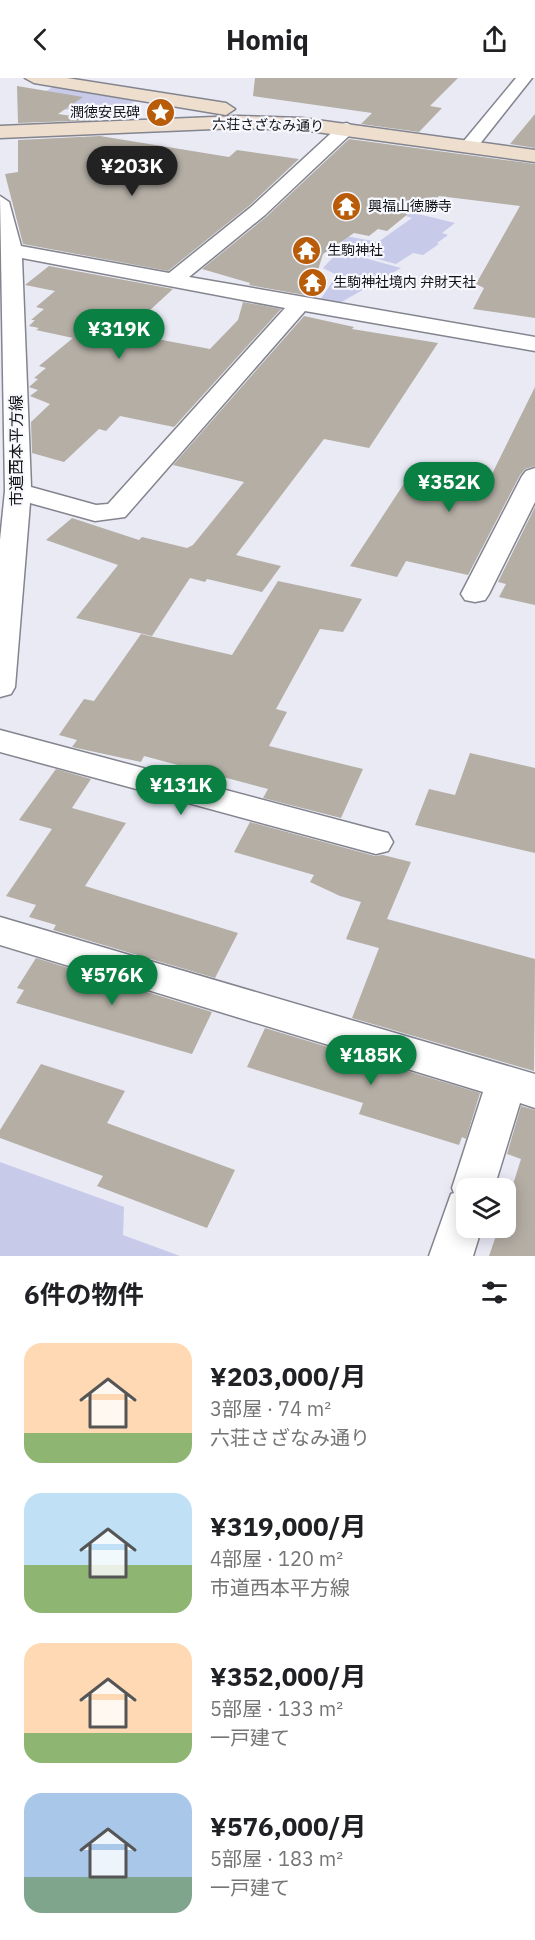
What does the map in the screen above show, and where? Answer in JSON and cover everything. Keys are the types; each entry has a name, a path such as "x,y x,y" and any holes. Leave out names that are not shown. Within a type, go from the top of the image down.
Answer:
{"street":[{"path":"34,78 345,128"},
{"path":"469,146 524,78"},
{"name":"六荘さざなみ通り","path":"0,132 237,122 345,128 535,156"},
{"path":"173,280 258,211 345,128"},
{"name":"市道西本平方線","path":"0,202 12,250 18,491 0,687"},
{"path":"12,250 300,304 535,344"},
{"path":"18,491 95,513 116,511 300,304"},
{"path":"475,594 535,476"},
{"path":"0,741 376,842"},
{"path":"0,931 521,1088 478,1178"},
{"path":"451,1256 457,1238"}],"shaded area":[{"path":"53,87 135,101 110,117 26,103"},
{"path":"410,212 455,223 442,233 448,235 437,243 439,244 423,255 413,253 396,264 356,253 359,251 347,247 351,244 339,241 346,236 378,242 412,218 406,216"},
{"path":"339,251 401,268 338,304 320,300 337,275 323,268"},
{"path":"0,1162 124,1207 123,1235 180,1256 0,1256"}],"building":[{"path":"255,78 458,78 430,106 442,108 419,132 361,124 372,113 253,96"},
{"path":"17,86 83,97 58,114 100,120 18,123"},
{"path":"535,114 535,148 510,144"},
{"path":"100,136 229,157 237,150 299,159 250,205 168,271 23,244 5,174 18,172 18,140"},
{"path":"349,139 535,164 535,318 473,309 484,288 476,284 520,206 439,196 423,211 414,209 387,231 378,229 369,236 354,233 323,254 310,296 249,285 250,283 202,269 266,217"},
{"path":"49,266 173,289 125,333 210,349 238,320 243,302 281,309 174,427 120,416 106,431 99,429 64,462 32,453 31,422 50,404 30,396 38,390 29,387 38,379 34,378 46,368 39,366 73,338 36,330 39,328 29,326 35,320 31,320 44,309 36,307 55,291 25,285"},
{"path":"304,316 354,327 352,329 438,343 369,448 324,439 236,555 281,566 262,592 207,579 205,582 190,578 152,636 76,618 118,565 46,540 72,518 139,540 142,537 187,548 193,545 244,482 173,465"},
{"path":"535,387 535,466 525,469 520,475 468,575 406,561 397,577 350,566 409,476 459,487 468,473 490,478"},
{"path":"535,507 535,605 499,597 506,584 498,582"},
{"path":"278,581 362,599 343,632 320,629 276,709 287,712 269,746 363,769 341,818 263,798 268,789 144,756 141,762 72,747 77,740 59,735 84,699 94,701 141,634 232,655"},
{"path":"470,753 535,768 535,853 415,825 429,789 455,795"},
{"path":"56,769 91,779 72,808 126,823 85,886 238,933 215,978 53,930 56,925 29,917 36,905 6,896 52,829 19,820"},
{"path":"250,822 375,856 383,855 411,862 387,919 535,959 534,1071 352,1018 379,948 346,939 361,902 340,896 310,882 314,875 234,852"},
{"path":"36,958 212,1012 192,1054 16,1003 24,990 17,988"},
{"path":"265,1028 480,1093 466,1139 462,1137 459,1145 359,1114 363,1103 247,1067"},
{"path":"41,1064 125,1091 107,1123 235,1170 207,1228 97,1186 103,1176 0,1138 0,1130"},
{"path":"521,1106 535,1110 535,1256 489,1256 495,1238 516,1238 515,1178 521,1159 507,1154"}],"place":[{"name":"潤徳安民碑","path":"161,112"},
{"name":"興福山徳勝寺","path":"347,206"},
{"name":"生駒神社","path":"306,250"},
{"name":"生駒神社境内 弁財天社","path":"312,282"}]}
